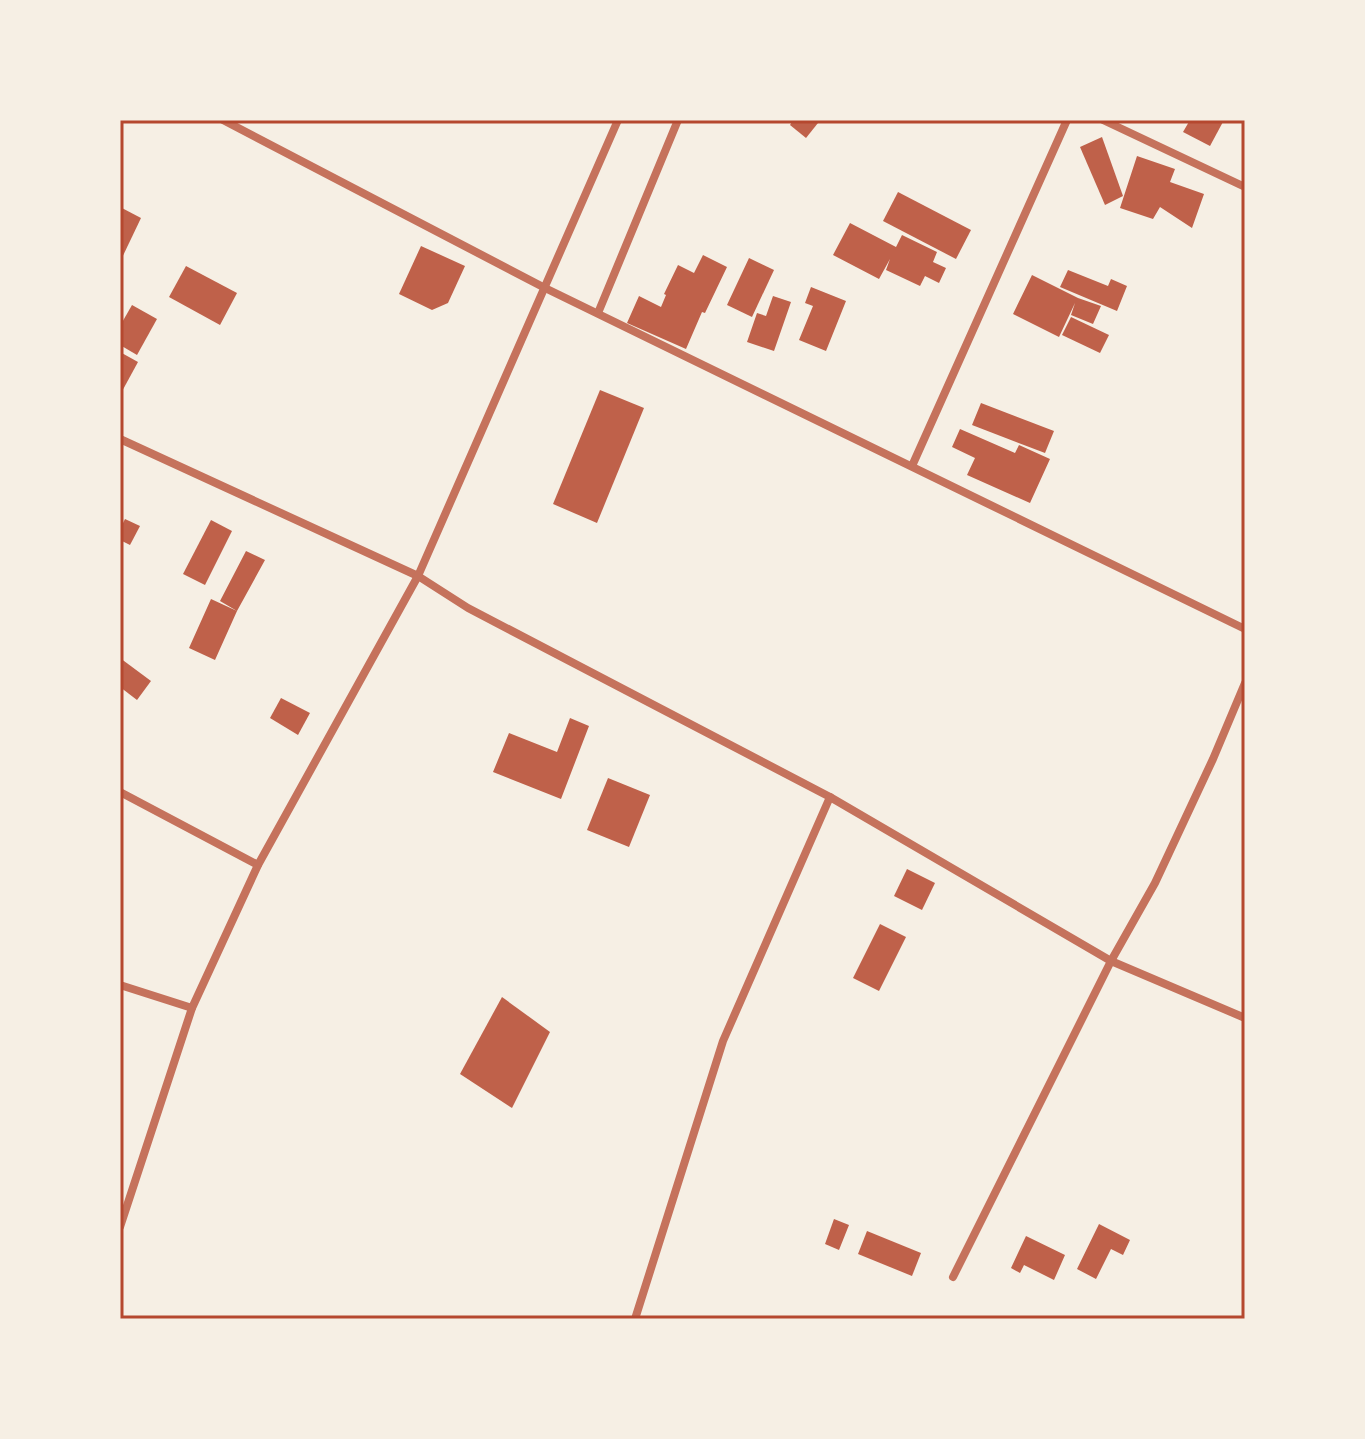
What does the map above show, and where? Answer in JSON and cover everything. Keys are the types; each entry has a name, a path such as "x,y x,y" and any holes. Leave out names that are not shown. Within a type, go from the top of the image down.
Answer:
{"street":[{"path":"223,120 545,288 1245,629"},
{"path":"120,1227 192,1008 258,865 418,576 618,120"},
{"path":"598,313 678,120"},
{"path":"912,466 1067,120"},
{"path":"1103,120 1245,187"},
{"path":"120,439 418,576 468,608 830,797 1111,961 1245,1018"},
{"path":"953,1277 1111,961 1155,883 1245,683"},
{"path":"120,792 258,865"},
{"path":"635,1319 723,1041 830,797"},
{"path":"120,985 192,1008"}],"building":[{"path":"793,120 815,120 818,123 806,138 790,125"},
{"path":"1190,120 1224,120 1210,146 1183,132"},
{"path":"1102,137 1123,196 1105,205 1080,147"},
{"path":"1137,156 1175,169 1170,182 1204,194 1192,228 1160,207 1153,219 1120,208"},
{"path":"898,192 971,230 956,259 883,221"},
{"path":"120,207 141,218 120,262"},
{"path":"850,223 896,247 902,235 937,252 933,262 946,268 939,283 925,276 920,286 886,270 890,259 879,279 833,255"},
{"path":"421,246 465,266 448,303 432,310 399,294"},
{"path":"703,255 727,267 686,349 627,323 639,296 661,307 678,265 694,273"},
{"path":"749,258 774,270 752,317 727,305"},
{"path":"186,266 237,293 220,325 169,297"},
{"path":"1068,270 1108,286 1111,279 1127,286 1117,311 1060,287"},
{"path":"1032,275 1101,306 1093,324 1071,315 1075,303 1059,337 1013,314"},
{"path":"811,287 846,301 826,351 799,340 813,306 805,303"},
{"path":"773,296 791,302 774,351 747,342 757,313 766,316"},
{"path":"132,305 157,319 137,355 120,345 120,326"},
{"path":"1071,317 1109,335 1100,353 1062,335"},
{"path":"120,352 138,362 120,395"},
{"path":"600,390 644,408 597,523 553,504"},
{"path":"981,403 1054,431 1045,453 972,425"},
{"path":"960,429 1015,453 1019,445 1050,459 1030,503 967,475 975,458 952,447"},
{"path":"125,519 140,526 130,545 120,540 120,529"},
{"path":"211,520 232,531 205,585 183,574"},
{"path":"246,551 265,560 237,611 220,601"},
{"path":"211,599 237,611 215,660 189,648"},
{"path":"120,658 151,681 137,700 120,687"},
{"path":"281,698 310,713 298,735 270,718"},
{"path":"570,718 589,726 561,799 493,772 509,733 557,752"},
{"path":"608,778 650,795 629,847 587,830"},
{"path":"907,869 935,883 922,910 894,896"},
{"path":"880,924 906,937 879,991 853,978"},
{"path":"502,997 550,1032 512,1108 460,1074"},
{"path":"834,1219 849,1225 839,1250 825,1244"},
{"path":"1099,1224 1130,1240 1123,1255 1111,1249 1096,1279 1077,1269"},
{"path":"867,1231 921,1253 912,1276 858,1254"},
{"path":"1026,1236 1065,1255 1054,1280 1024,1265 1020,1273 1011,1268"}]}
